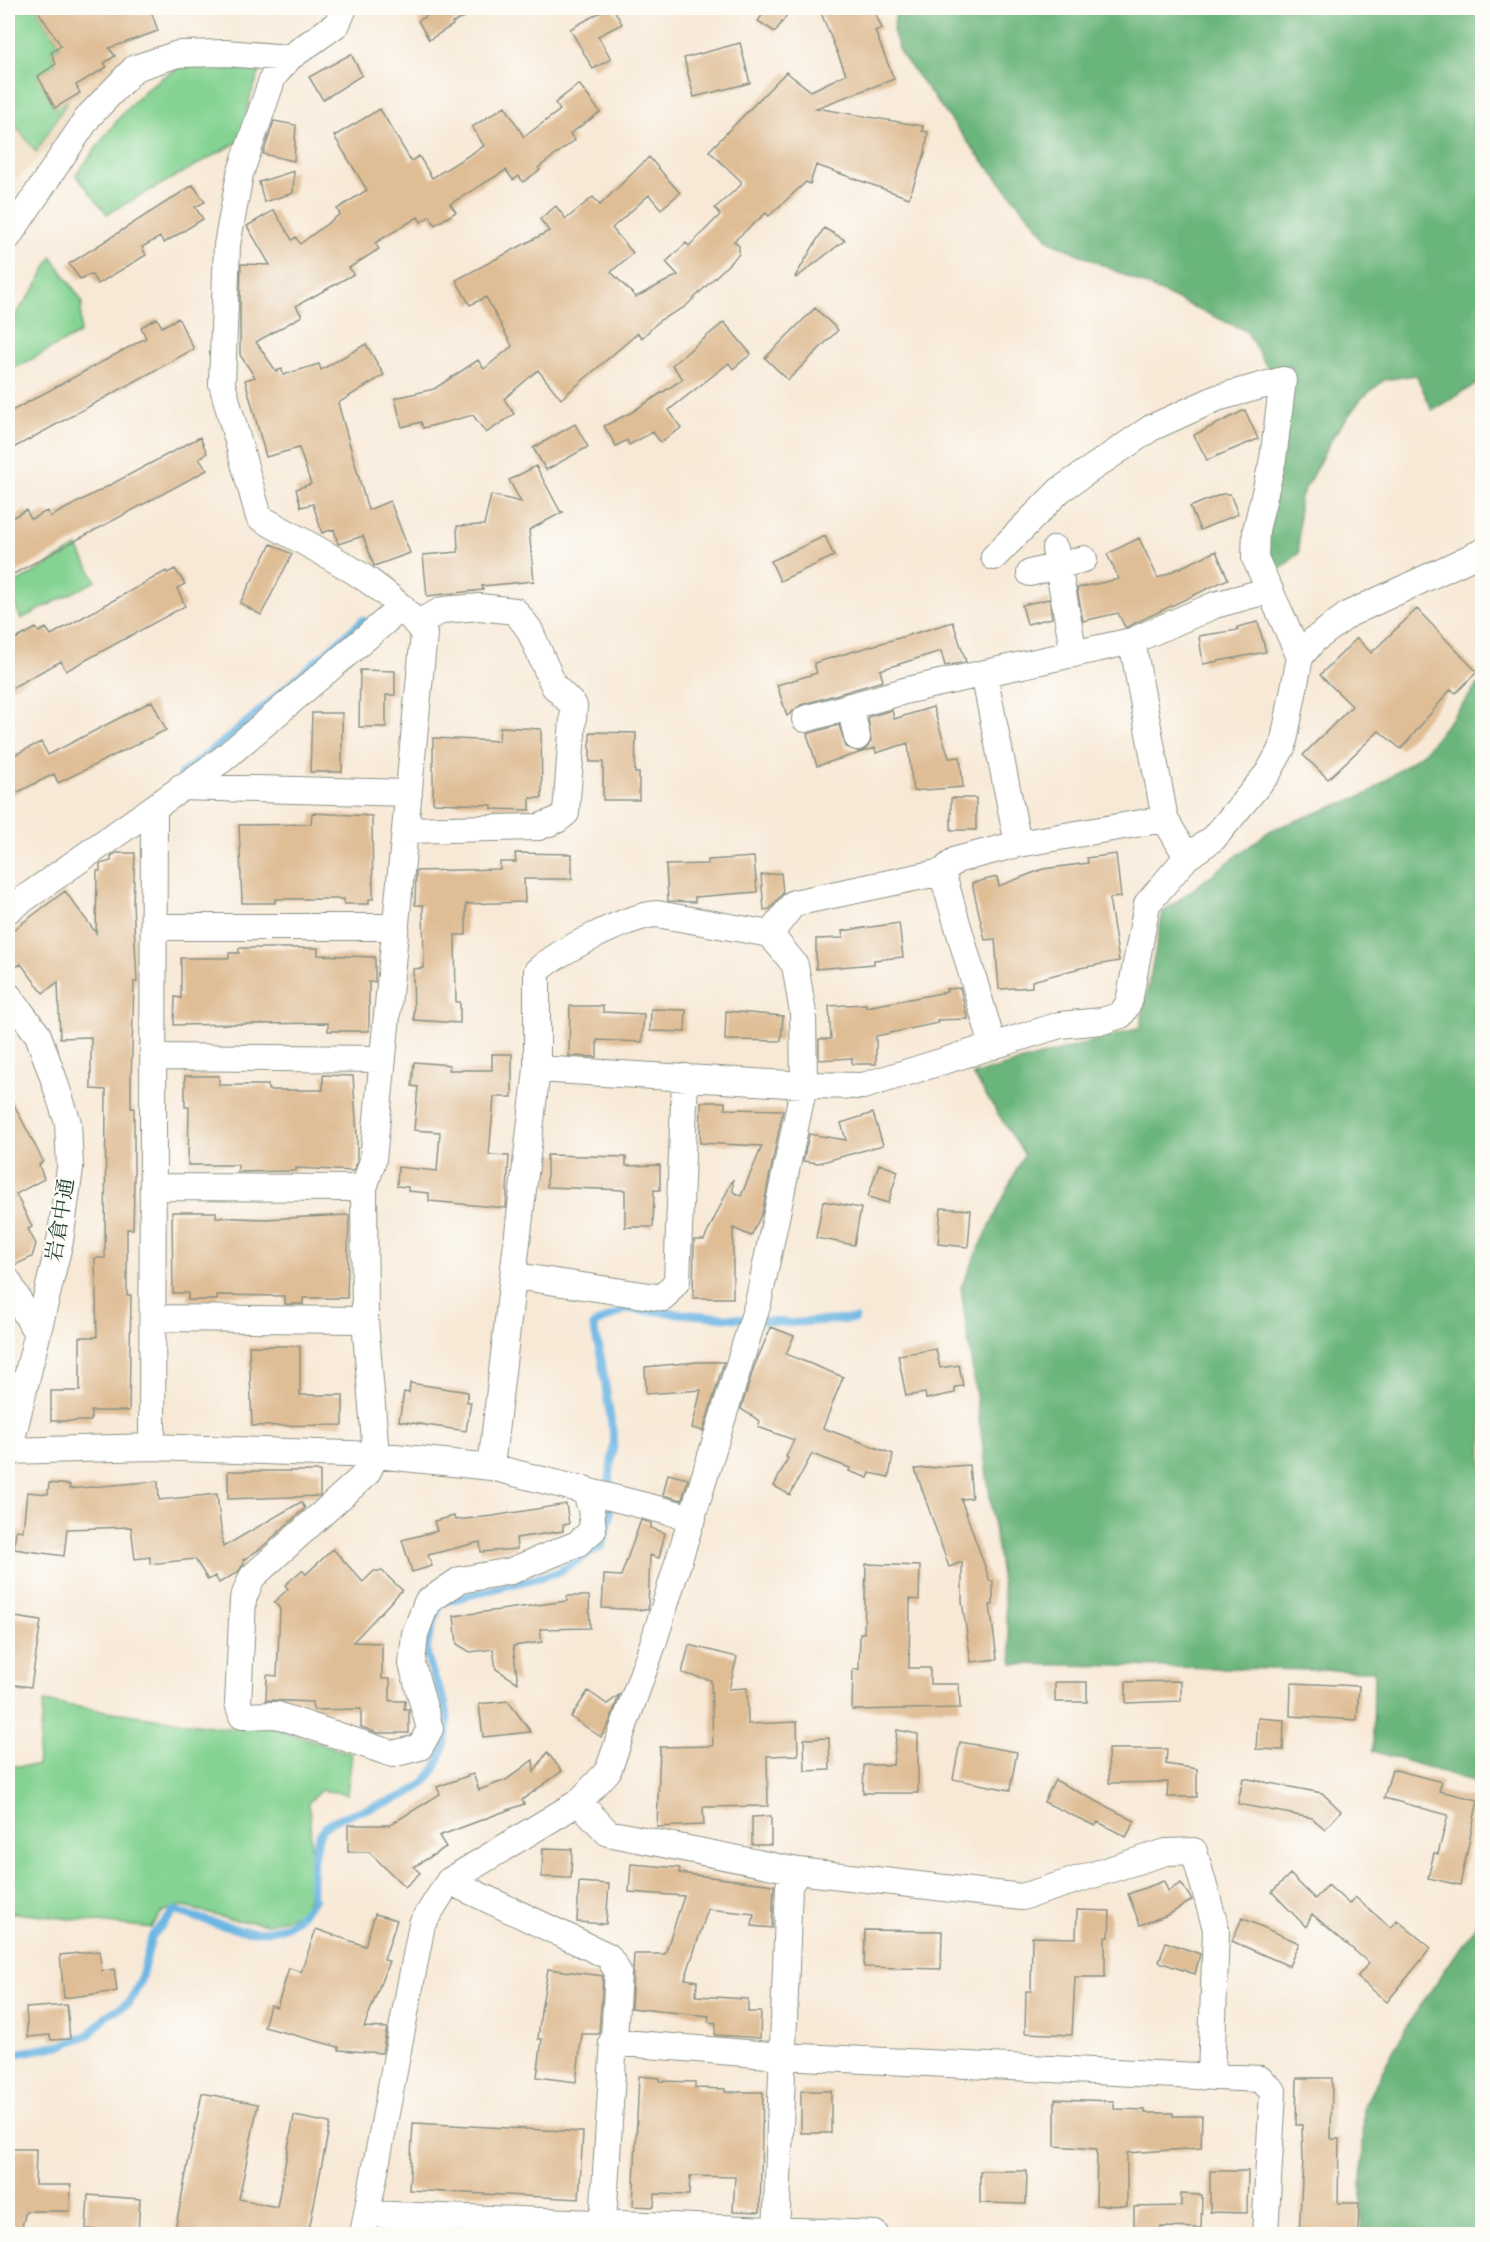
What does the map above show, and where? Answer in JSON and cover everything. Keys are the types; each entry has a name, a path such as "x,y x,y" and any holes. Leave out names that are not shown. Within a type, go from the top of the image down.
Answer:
{"street":[{"path":"344,8 337,24 289,58 273,77 240,174 227,245 222,384 259,517 387,592 424,634 373,1160 364,1188 365,1320 376,1455 367,1473 252,1577 243,1599 238,1703 242,1716 277,1715 393,1755 420,1747 430,1729 412,1664 415,1634 427,1602 460,1580 511,1571 577,1544 593,1530 591,1508 584,1489"},
{"path":"8,237 88,116 135,68 178,54 226,53 289,58"},
{"path":"994,557 1060,490 1151,428 1217,398 1283,380 1273,459 1256,530 1255,558 1300,657"},
{"path":"537,1069 804,1085 863,1086 1060,1025 1102,1021 1121,1015 1130,1002 1147,904 1187,857 1214,838 1268,773 1283,747 1300,657 1314,640 1349,614 1482,552"},
{"path":"1056,558 1074,654"},
{"path":"1030,573 1056,558 1084,559"},
{"path":"805,719 908,690 1132,641 1215,605 1270,590"},
{"path":"8,910 223,759 409,615 480,607 514,611 528,628 554,687 574,706 566,813 557,820 538,827 405,830"},
{"path":"1132,641 1165,819 1187,857"},
{"path":"984,674 1018,844"},
{"path":"850,706 857,737"},
{"path":"181,788 409,793"},
{"path":"152,1447 154,809"},
{"path":"771,934 794,903 942,872 956,860 1018,844 1165,819"},
{"path":"942,872 993,1046"},
{"path":"491,1467 537,1069 537,971 550,959 640,915 657,914 771,934 795,965 803,1013 804,1085 759,1303 654,1644 608,1771 579,1802 448,1881 422,1924 365,2224 603,2223 776,2233 875,2235"},
{"path":"154,927 396,927"},
{"name":"岩倉中通","path":"8,995 38,1035 68,1123 70,1168 66,1206 8,1452"},
{"path":"154,1057 382,1059"},
{"path":"514,1276 663,1298 677,1281 686,1077"},
{"path":"153,1187 364,1188"},
{"path":"8,1281 37,1334"},
{"path":"153,1318 365,1320"},
{"path":"8,1452 152,1447 376,1455 491,1467 693,1518"},
{"path":"579,1802 608,1833 798,1871 1022,1897 1166,1852 1194,1851 1216,1929 1211,2077"},
{"path":"776,2233 789,1886 798,1871"},
{"path":"448,1881 608,1956 618,1972 612,2042 603,2223"},
{"path":"612,2042 782,2056 1260,2079 1273,2091 1265,2235"}],"shaded area":[{"path":"8,8 109,8 130,52 64,133 8,188"}],"green space":[{"path":"8,8 36,8 61,46 51,52 56,64 38,76 55,108 68,100 36,152 11,119 8,121"},
{"path":"897,8 1482,8 1482,381 1432,410 1416,375 1384,380 1361,399 1334,435 1299,500 1299,553 1275,574 1268,568 1262,540 1276,383 1246,331 1050,241 977,154 900,53 893,30"},
{"path":"185,65 260,71 250,98 240,141 107,214 76,175 137,98 167,74"},
{"path":"52,257 82,301 80,333 8,372 8,325 35,288"},
{"path":"77,547 96,581 21,619 8,588"},
{"path":"1482,680 1482,1784 1373,1751 1374,1671 1013,1664 961,1287 1024,1154 973,1075 1140,1028 1163,912 1271,830 1367,794 1425,751"},
{"path":"44,1702 224,1728 273,1727 352,1754 347,1794 321,1790 309,1802 313,1883 302,1913 269,1924 228,1919 182,1906 161,1913 152,1928 8,1912 8,1766 37,1766"},
{"path":"1482,1916 1482,2234 1361,2234 1364,2106 1406,2027"}],"building":[{"path":"36,8 150,8 158,31 109,48 115,56 104,63 107,67 76,85 80,93 55,108 38,76 56,64 51,52 61,46"},
{"path":"440,8 484,8 452,23 453,25 429,40 418,21"},
{"path":"608,8 613,8 622,24 598,36 611,59 593,69 570,29"},
{"path":"767,8 792,8 775,32 758,21"},
{"path":"819,8 873,8 882,28 875,31 894,79 816,108 923,126 922,131 928,132 925,153 909,198 816,165 810,184 806,182 769,216 766,213 734,241 739,246 739,254 685,307 660,320 642,338 638,333 561,399 538,370 504,399 514,414 486,433 473,415 423,428 421,422 402,427 395,398 434,389 478,360 484,369 512,346 486,297 470,305 456,280 549,231 540,219 556,206 566,219 593,197 600,205 649,157 680,193 661,209 649,195 612,228 633,253 611,272 636,297 678,275 666,262 686,243 689,246 720,215 715,208 741,185 741,181 709,151 786,72 811,91 846,74"},
{"path":"740,43 750,83 694,97 684,58"},
{"path":"351,54 362,75 323,100 309,77"},
{"path":"579,84 600,112 570,134 575,140 538,168 540,170 523,182 519,176 513,180 506,170 450,204 456,212 435,225 430,216 421,222 418,217 375,243 379,249 349,268 354,274 296,306 302,316 256,342 276,371 282,369 283,375 319,364 321,370 366,344 384,375 338,403 368,510 390,501 410,553 374,566 363,536 338,544 334,529 322,533 313,504 301,507 296,489 311,484 299,448 266,457 245,380 255,377 240,355 240,304 241,264 270,265 247,226 274,210 292,240 296,237 300,244 340,214 337,209 367,190 334,136 380,109 411,161 419,156 432,178 484,146 472,127 505,106 524,137 560,110 555,103"},
{"path":"274,121 296,125 294,161 263,154"},
{"path":"294,171 293,193 264,202 259,182"},
{"path":"193,185 205,202 195,207 203,219 164,243 160,237 142,247 146,255 98,284 91,274 80,279 69,264"},
{"path":"824,228 845,240 796,278 795,277"},
{"path":"815,308 838,330 788,380 765,358"},
{"path":"157,318 162,327 178,318 194,349 8,451 8,413 146,338 141,327"},
{"path":"724,322 751,354 733,369 729,363 669,410 681,428 660,442 653,432 629,445 627,440 616,446 604,426 632,412 683,379 672,365"},
{"path":"1245,410 1258,439 1207,460 1194,435"},
{"path":"575,424 588,447 546,470 533,448"},
{"path":"200,437 207,453 199,459 207,470 8,577 8,520 26,510 31,519 47,511 50,517"},
{"path":"536,466 560,511 563,512 529,530 534,581 482,586 483,590 427,596 423,555 458,552 457,526 484,525 491,495 521,502 509,480"},
{"path":"1222,494 1230,494 1238,514 1200,530 1190,507"},
{"path":"825,536 834,556 780,581 771,561"},
{"path":"1139,538 1158,578 1216,551 1228,579 1127,627 1118,613 1083,621 1077,588 1119,579 1107,554"},
{"path":"271,544 292,554 261,615 240,603"},
{"path":"175,569 185,584 177,588 185,606 66,671 61,661 8,690 8,643 36,628 39,632 46,628 51,635 166,571 167,573"},
{"path":"1049,599 1052,618 1027,624 1022,605"},
{"path":"1417,609 1477,672 1456,693 1451,689 1401,749 1379,731 1328,779 1303,755 1352,706 1320,675 1357,638 1371,653"},
{"path":"953,622 966,662 945,666 941,651 880,670 883,681 801,705 787,716 777,685 817,673 814,663"},
{"path":"1258,622 1266,652 1203,664 1199,636 1238,630 1237,627"},
{"path":"360,670 395,671 395,695 386,695 386,727 359,727"},
{"path":"152,701 166,730 58,783 54,774 8,797 8,758 41,742 48,755"},
{"path":"933,707 949,758 960,757 963,787 913,791 908,743 876,753 875,748 817,766 807,734 839,725 846,747 860,752 867,748 871,741 868,717 892,710 894,719"},
{"path":"312,713 342,713 342,772 310,772"},
{"path":"500,727 541,729 542,798 530,798 530,810 492,809 492,805 433,803 433,738 499,741"},
{"path":"590,732 636,733 635,773 639,773 639,800 603,800 603,762 590,762"},
{"path":"951,798 976,798 976,830 951,830"},
{"path":"312,813 372,816 373,899 369,899 369,904 344,904 344,899 275,899 275,903 242,903 239,825 311,824"},
{"path":"116,853 135,853 133,903 137,982 134,982 131,1083 131,1108 134,1108 134,1189 133,1229 127,1229 127,1295 131,1295 129,1411 91,1411 91,1421 51,1421 51,1391 80,1391 80,1337 97,1337 95,1258 105,1258 106,1090 91,1089 91,1037 60,1038 58,982 43,993 21,964 16,967 8,956 8,934 65,891 96,933 97,871 100,871 100,864 111,861 111,856"},
{"path":"515,853 572,854 572,879 524,879 525,902 466,904 466,935 455,935 456,1002 460,1002 460,1023 414,1020 413,969 424,968 423,905 415,905 416,871 500,869 500,862 516,862"},
{"path":"1116,854 1121,897 1110,898 1110,904 1119,961 1080,968 1032,981 1032,987 999,989 995,939 985,940 972,883 997,877 999,886 1043,869 1088,863 1087,858"},
{"path":"754,857 757,892 695,897 695,902 668,901 666,865 708,864 708,860"},
{"path":"781,873 783,893 770,909 764,910 761,875"},
{"path":"899,923 903,957 874,960 874,964 816,969 816,939 843,938 842,931"},
{"path":"239,948 318,948 318,955 375,957 375,982 369,982 369,1031 328,1031 328,1023 174,1025 175,997 181,998 181,958 229,958 229,953 239,953"},
{"path":"960,988 968,1019 937,1020 938,1023 876,1036 876,1064 852,1064 852,1058 819,1060 819,1039 831,1039 829,1006 866,1004 866,1007"},
{"path":"570,1006 603,1006 603,1012 644,1014 642,1042 597,1040 597,1057 569,1056"},
{"path":"651,1009 686,1010 685,1032 650,1031"},
{"path":"726,1011 783,1016 781,1041 725,1040"},
{"path":"492,1054 512,1054 512,1097 494,1097 489,1155 509,1156 506,1208 429,1201 429,1193 408,1191 408,1187 397,1186 398,1167 437,1171 440,1132 414,1130 418,1087 412,1086 414,1062 450,1065 449,1070 492,1070"},
{"path":"323,1075 353,1076 357,1135 357,1161 354,1171 296,1168 296,1171 238,1172 238,1165 188,1165 189,1107 185,1107 185,1076 219,1076 219,1085 268,1085 268,1090 323,1090"},
{"path":"8,1093 43,1161 39,1165 44,1179 16,1194 32,1227 28,1229 36,1244 32,1257 11,1267 8,1266"},
{"path":"701,1102 725,1102 725,1109 783,1110 762,1213 751,1236 733,1228 733,1298 693,1298 694,1240 704,1240 733,1179 733,1192 741,1196 762,1146 700,1143"},
{"path":"873,1113 883,1145 819,1163 803,1161 809,1134 846,1140 841,1123"},
{"path":"547,1155 626,1157 626,1166 660,1165 660,1190 654,1190 653,1227 625,1227 625,1190 547,1187"},
{"path":"879,1164 898,1171 888,1203 868,1197"},
{"path":"823,1201 861,1208 854,1245 816,1238"},
{"path":"941,1208 971,1210 968,1247 938,1244"},
{"path":"172,1212 216,1212 216,1217 265,1219 349,1215 347,1298 303,1298 303,1304 285,1304 285,1296 217,1295 217,1300 188,1300 188,1293 173,1293"},
{"path":"771,1327 794,1336 786,1354 843,1377 823,1428 893,1454 889,1477 870,1473 868,1478 849,1471 850,1468 812,1454 790,1495 774,1486 794,1440 758,1427 760,1421 741,1409 754,1367"},
{"path":"249,1346 300,1346 300,1395 343,1395 343,1425 252,1426"},
{"path":"936,1349 940,1368 959,1365 963,1386 955,1387 955,1393 926,1399 925,1393 906,1396 898,1355"},
{"path":"724,1362 703,1431 692,1428 701,1390 646,1394 645,1367"},
{"path":"410,1383 468,1392 467,1402 471,1402 466,1431 399,1421 404,1392 409,1393"},
{"path":"969,1465 972,1498 961,1499 990,1581 993,1581 993,1605 990,1605 997,1659 971,1662 962,1601 962,1562 949,1567 915,1469"},
{"path":"228,1471 320,1471 320,1496 228,1499"},
{"path":"668,1474 688,1479 682,1500 663,1495"},
{"path":"158,1481 159,1500 217,1494 223,1547 301,1502 305,1508 260,1549 243,1560 244,1564 238,1572 219,1583 215,1576 208,1580 195,1559 150,1564 150,1557 135,1559 131,1527 67,1529 64,1556 14,1549 16,1530 23,1531 27,1492 48,1494 49,1483 70,1485 69,1489"},
{"path":"566,1504 569,1524 563,1525 563,1531 516,1538 517,1549 481,1552 480,1542 428,1555 432,1566 412,1572 402,1540 437,1531 434,1521 454,1516 455,1520 493,1516"},
{"path":"641,1520 651,1523 651,1528 665,1533 659,1558 650,1555 648,1610 602,1608 604,1575 621,1576"},
{"path":"333,1549 363,1582 374,1571 382,1571 402,1590 353,1642 382,1643 382,1679 390,1679 390,1701 405,1701 404,1709 409,1709 409,1733 378,1733 361,1727 361,1709 313,1710 312,1702 266,1700 267,1675 277,1676 280,1609 274,1602 288,1589 285,1585 302,1570 306,1574"},
{"path":"866,1564 920,1566 919,1600 910,1599 909,1668 930,1668 930,1684 959,1684 960,1708 852,1710 853,1669 859,1669 860,1633 864,1633"},
{"path":"567,1596 589,1596 590,1628 540,1629 542,1642 513,1646 518,1683 496,1669 493,1649 470,1652 457,1644 454,1616 567,1601"},
{"path":"8,1616 41,1621 31,1687 8,1684 12,1649 8,1648"},
{"path":"689,1645 737,1657 729,1689 747,1688 748,1724 797,1722 798,1755 767,1756 768,1806 703,1807 704,1825 657,1827 660,1747 713,1746 711,1680 682,1673"},
{"path":"1181,1681 1181,1701 1126,1703 1126,1682"},
{"path":"1055,1682 1087,1682 1087,1702 1055,1702"},
{"path":"1291,1683 1359,1686 1357,1720 1290,1716"},
{"path":"588,1691 607,1704 619,1695 609,1724 601,1737 571,1717"},
{"path":"508,1701 531,1732 483,1737 479,1704"},
{"path":"1258,1718 1284,1720 1283,1750 1256,1749"},
{"path":"897,1730 918,1734 918,1793 863,1793 864,1765 893,1765"},
{"path":"829,1738 830,1770 805,1771 804,1739"},
{"path":"960,1742 1017,1752 1010,1790 953,1779"},
{"path":"1108,1749 1167,1749 1166,1764 1197,1769 1197,1797 1167,1797 1168,1782 1109,1783"},
{"path":"547,1752 562,1771 522,1800 524,1804 439,1836 446,1847 414,1867 420,1873 405,1887 369,1852 348,1852 348,1825 390,1825 440,1794 437,1787 473,1774 479,1790 506,1780 533,1760 534,1772"},
{"path":"1392,1769 1442,1782 1439,1791 1478,1800 1460,1885 1428,1878 1434,1853 1438,1854 1448,1815 1384,1798"},
{"path":"1243,1778 1322,1793 1341,1811 1325,1829 1312,1818 1238,1804"},
{"path":"1055,1780 1135,1821 1126,1837 1098,1822 1095,1826 1044,1802"},
{"path":"771,1816 771,1845 752,1845 752,1817"},
{"path":"543,1848 572,1849 571,1878 542,1877"},
{"path":"631,1864 680,1868 679,1873 774,1885 772,1928 752,1926 754,1914 708,1909 685,1979 697,1981 696,1996 748,1999 748,2012 761,2012 760,2038 715,2035 716,2023 708,2022 709,2016 631,2008 634,1954 665,1954 684,1896 629,1892"},
{"path":"1290,1874 1315,1899 1328,1885 1349,1904 1355,1897 1391,1928 1397,1920 1431,1948 1387,2002 1357,1977 1369,1963 1312,1914 1306,1927 1272,1892"},
{"path":"1164,1881 1168,1891 1181,1883 1192,1900 1170,1914 1140,1925 1128,1894"},
{"path":"579,1882 609,1884 606,1924 577,1922"},
{"path":"1077,1910 1110,1911 1109,1937 1105,1937 1105,1977 1075,1977 1072,2035 1025,2033 1026,1991 1031,1991 1032,1937 1076,1938"},
{"path":"375,1914 397,1920 384,1960 389,1961 364,2027 387,2028 382,2053 339,2050 339,2047 264,2027 270,2005 277,2007 289,1968 301,1972 316,1929 365,1946"},
{"path":"1242,1918 1299,1943 1289,1966 1232,1941"},
{"path":"865,1930 942,1931 941,1969 864,1967"},
{"path":"1166,1942 1200,1954 1195,1974 1159,1962"},
{"path":"99,1951 102,1971 114,1969 117,1991 64,1998 60,1955"},
{"path":"548,1969 603,1976 599,2034 582,2034 576,2082 537,2077 542,2039 538,2039"},
{"path":"67,2005 70,2039 51,2040 50,2035 28,2037 26,2008"},
{"path":"639,2076 660,2078 660,2081 695,2082 695,2088 725,2089 725,2092 763,2092 760,2212 733,2211 735,2177 690,2176 689,2195 655,2194 654,2207 633,2206"},
{"path":"1297,2078 1332,2078 1331,2139 1339,2139 1338,2203 1359,2203 1358,2235 1299,2235 1303,2161 1302,2125 1296,2125"},
{"path":"801,2091 831,2091 831,2133 801,2133"},
{"path":"202,2093 258,2104 239,2199 277,2207 294,2116 330,2123 308,2235 174,2235"},
{"path":"1055,2099 1114,2101 1114,2109 1145,2110 1145,2113 1173,2113 1173,2116 1202,2116 1201,2148 1127,2153 1127,2206 1096,2205 1097,2149 1055,2146"},
{"path":"413,2123 583,2132 579,2199 409,2190"},
{"path":"8,2149 36,2149 35,2185 71,2185 70,2211 26,2211 20,2235 8,2235"},
{"path":"980,2171 1027,2171 1026,2204 980,2203"},
{"path":"1210,2171 1248,2171 1247,2213 1210,2212"},
{"path":"1181,2194 1202,2195 1201,2228 1161,2227 1161,2233 1134,2233 1134,2207 1181,2206"},
{"path":"88,2195 140,2199 138,2233 86,2229"}],"waterway":[{"path":"181,774 232,735 363,620"},
{"path":"8,2055 63,2045 90,2034 106,2016 130,2002 140,1982 152,1936 175,1911 220,1925 252,1931 267,1931 295,1920 303,1913 305,1910 312,1902 314,1899 312,1902 314,1855 323,1829 341,1817 402,1797 415,1790 432,1774 441,1755 447,1723 445,1704 427,1652 440,1603 556,1573 602,1546 610,1518 609,1482 614,1441 601,1357 593,1325 627,1309 790,1323 855,1319"}]}
